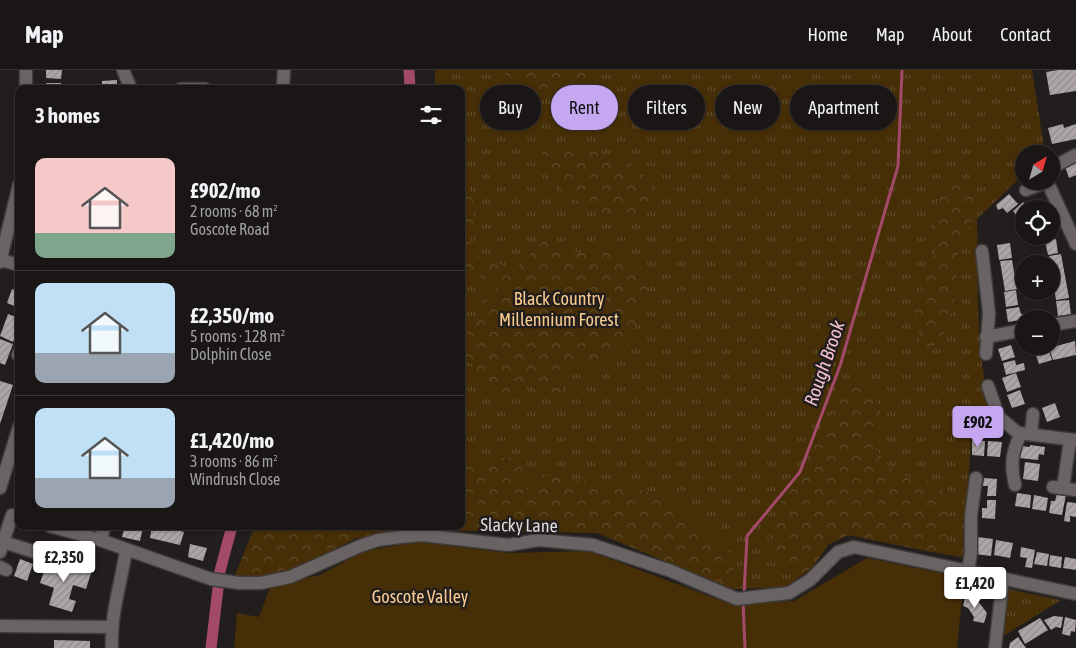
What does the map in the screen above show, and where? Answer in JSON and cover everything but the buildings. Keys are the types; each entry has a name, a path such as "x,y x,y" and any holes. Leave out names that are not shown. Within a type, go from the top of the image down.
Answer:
{"street":[{"path":"26,70 26,85"},
{"path":"123,70 129,85"},
{"path":"284,70 284,85"},
{"path":"1060,163 1076,155"},
{"path":"1051,190 1076,244"},
{"path":"15,201 0,261 15,264"},
{"path":"982,251 989,313 986,354"},
{"path":"1060,324 1076,321"},
{"path":"986,337 1015,332"},
{"path":"988,386 999,417 1023,433 1073,440 1064,488"},
{"path":"1015,485 1010,467 1014,448 1033,414"},
{"path":"0,488 15,440"},
{"path":"968,571 971,553 971,516 976,478"},
{"path":"10,515 2,547 48,556"},
{"name":"Slacky Lane","path":"64,530 100,540 126,551 211,579 234,582 261,583 290,577 378,540 422,535 508,545 539,540 593,545 671,571 737,599 789,593 810,580 838,552 854,547 1076,594"},
{"path":"100,540 104,530"},
{"path":"112,648 110,627 120,590 126,551"},
{"path":"995,648 1004,579"},
{"path":"0,626 110,627"}],"green space":[{"name":"Goscote Valley","path":"435,70 1032,70 1044,145 1015,145 1015,183 977,219 981,350 989,401 997,421 972,421 964,558 848,535 829,544 811,569 785,587 733,589 597,533 535,530 465,530 465,85 435,85"},
{"path":"502,70 602,70 601,74 581,85 551,85 551,95 549,95 541,95 541,85 516,85"},
{"path":"568,142 632,164 655,186 660,204 638,214 614,218 582,204 545,176 542,148"},
{"path":"950,178 984,199 959,246 953,309 942,338 923,355 914,307 936,249 935,220 939,198"},
{"name":"Black Country Millennium Forest","path":"465,179 475,202 470,252 514,270 548,237 578,253 605,244 652,274 630,344 592,369 583,365 567,367 561,394 535,392 528,383 517,382 522,400 494,393 466,357 465,336 497,284 465,271"},
{"path":"847,384 872,388 882,417 875,447 894,473 940,484 949,504 947,555 848,535 829,544 811,569 802,573 767,549 771,527 785,490 822,433"},
{"path":"519,456 527,490 547,475 668,495 734,557 733,589 597,533 419,530 465,530 465,463"},
{"name":"Goscote Valley","path":"253,530 419,530 356,538 286,574 254,579 246,575 234,578"},
{"path":"253,530 419,530 356,538 286,574 254,579 246,575 234,578"},
{"name":"Goscote Valley","path":"418,542 508,553 589,551 733,605 794,601 867,558 964,578 957,648 234,648 237,613 259,617 271,585 320,575 364,551"},
{"path":"1008,589 1061,600 1003,636"}],"waterway":[{"path":"409,70 410,85"},
{"name":"Rough Brook","path":"744,594 747,536 800,472 840,366 898,166 902,70"},
{"path":"211,648 220,571 231,530"},
{"name":"Rough Brook","path":"743,601 745,648"}]}
